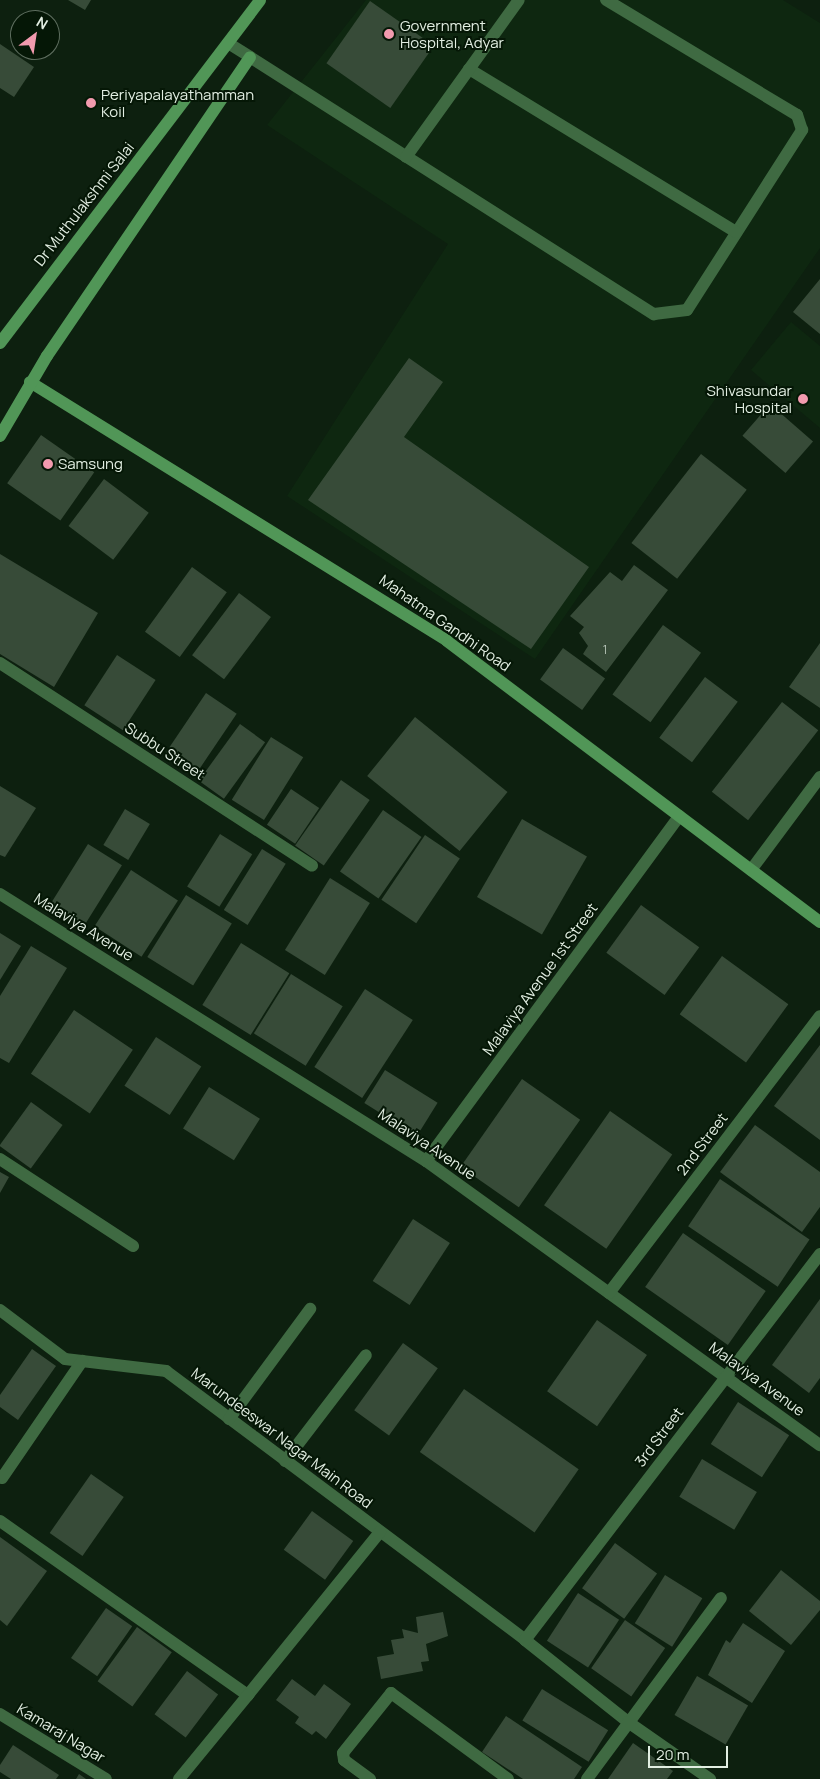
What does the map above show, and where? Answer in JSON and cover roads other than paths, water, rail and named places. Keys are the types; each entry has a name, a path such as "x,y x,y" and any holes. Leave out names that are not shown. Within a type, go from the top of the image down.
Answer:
{"main road":[{"name":"Dr Muthulakshmi Salai","path":"0,343 3,330 260,0"},
{"path":"0,436 30,382 250,57"},
{"name":"Mahatma Gandhi Road","path":"30,382 416,621 820,922"}],"street":[{"path":"406,157 519,0"},
{"path":"228,43 654,314 687,310 802,130 797,115 606,0"},
{"path":"470,69 736,232"},
{"name":"Subbu Street","path":"0,663 312,866"},
{"path":"751,870 820,777"},
{"name":"Malaviya Avenue 1st Street","path":"426,1161 679,816"},
{"name":"Malaviya Avenue","path":"0,894 426,1161 820,1445"},
{"name":"2nd Street","path":"609,1292 820,1016"},
{"path":"0,1159 133,1246"},
{"name":"3rd Street","path":"525,1640 820,1254"},
{"path":"229,1419 310,1309"},
{"name":"Marundeeswar Nagar Main Road","path":"0,1310 53,1353 65,1359 166,1371 525,1640 628,1722 710,1779"},
{"path":"285,1461 366,1355"},
{"path":"2,1478 82,1362"},
{"path":"0,1522 248,1695"},
{"path":"179,1779 380,1532"},
{"path":"587,1779 721,1598"},
{"path":"370,1779 344,1760 343,1753 391,1693 508,1779"},
{"name":"Kamaraj Nagar","path":"0,1714 106,1779"}],"place":[{"name":"Government Hospital, Adyar","path":"389,34"},
{"name":"Periyapalayathamman Koil","path":"91,103"},
{"name":"Shivasundar Hospital","path":"803,399"},
{"name":"Samsung","path":"48,464"}]}
